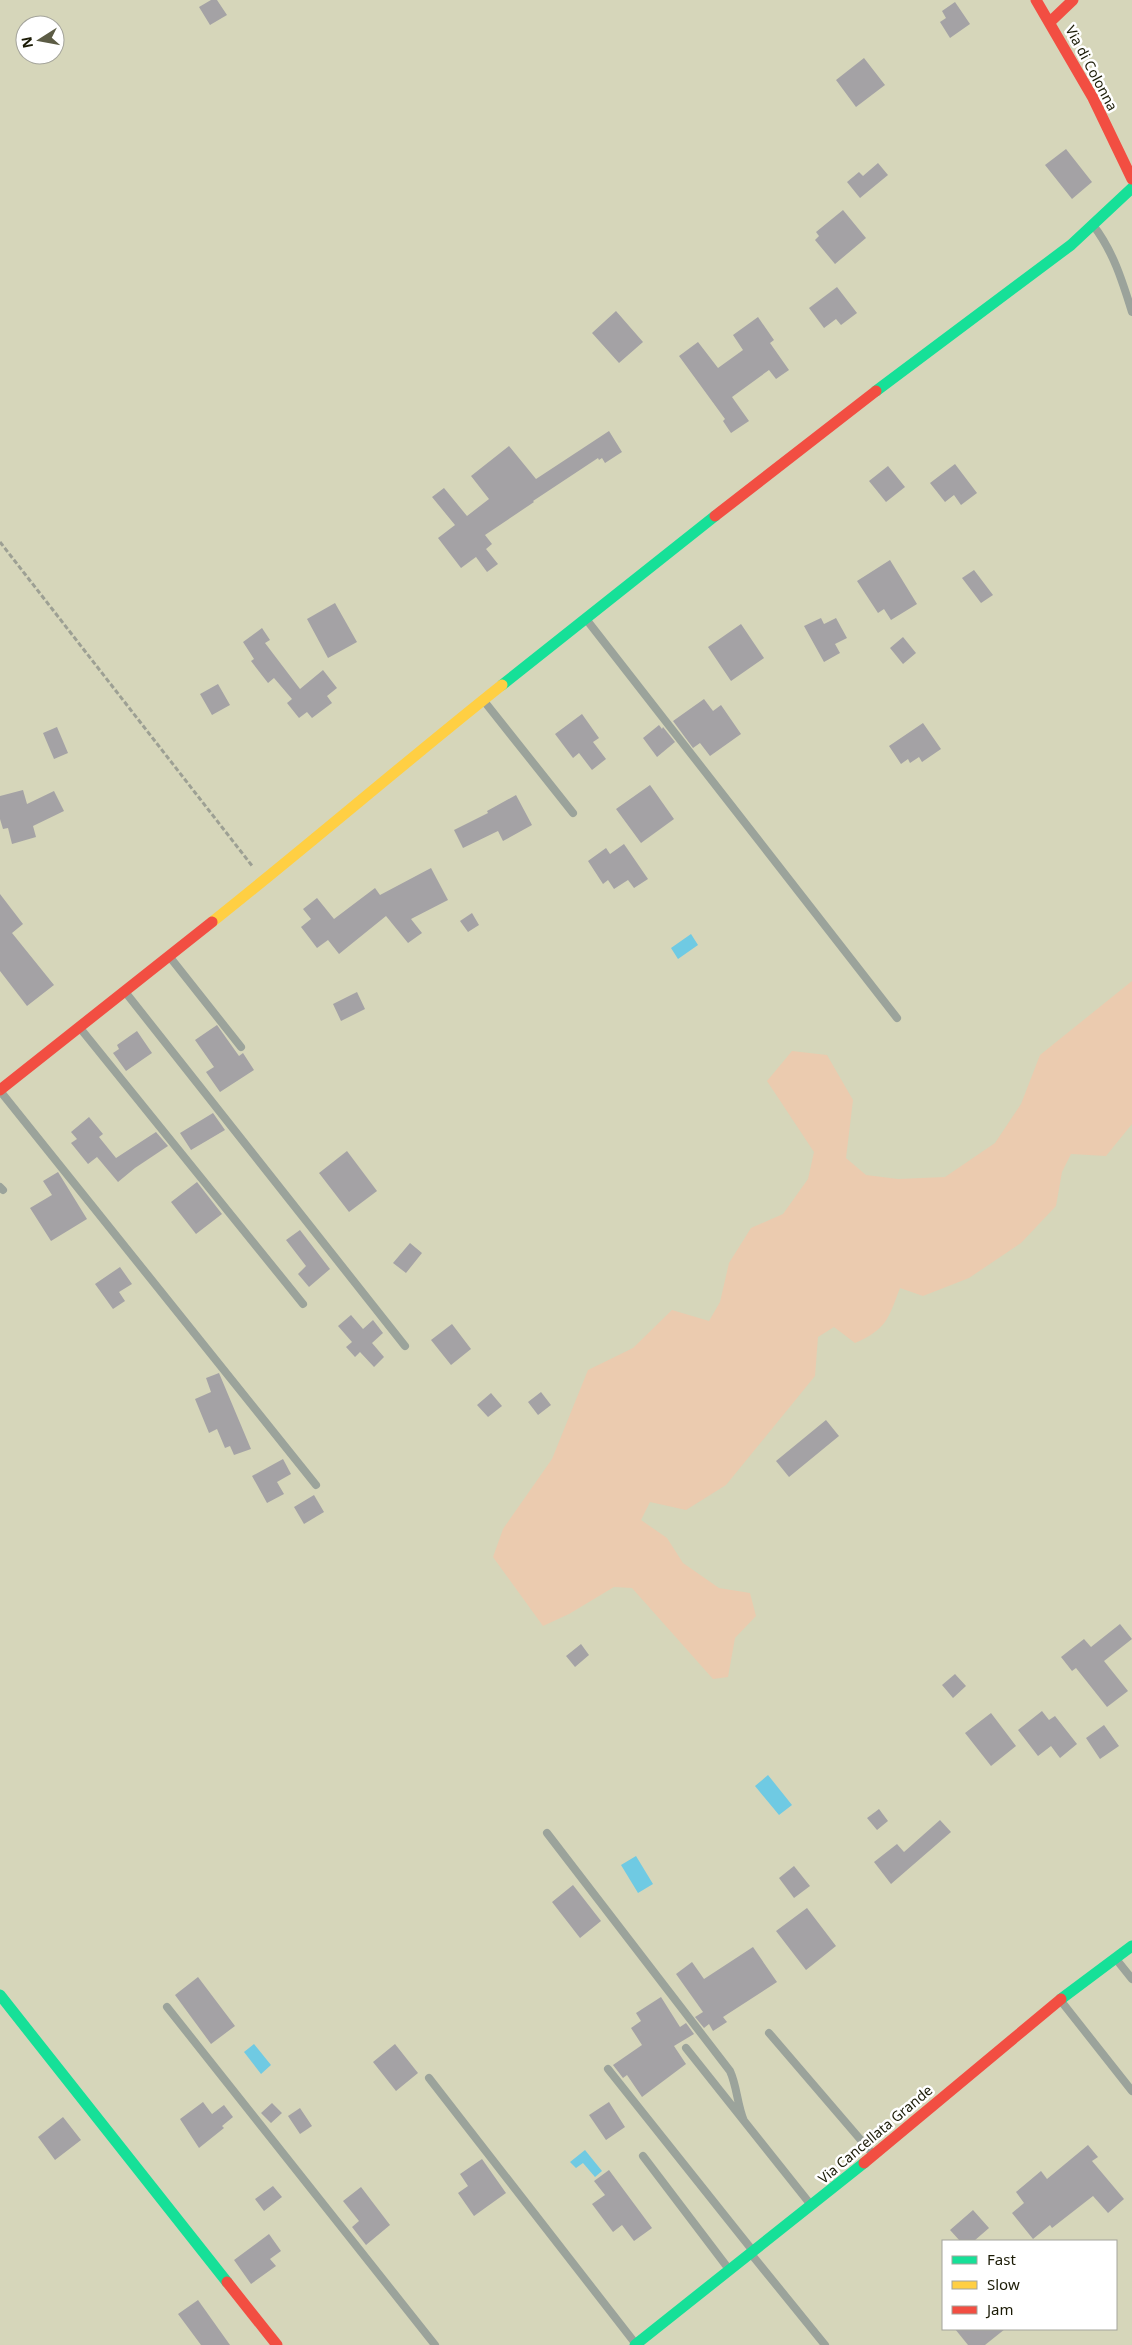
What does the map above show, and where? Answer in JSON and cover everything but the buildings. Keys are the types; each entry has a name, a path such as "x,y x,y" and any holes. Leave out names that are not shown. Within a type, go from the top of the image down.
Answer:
{"street":[{"name":"Via di Colonna","path":"1036,0 1093,98 1132,179"},
{"path":"1050,22 1072,0"},
{"path":"0,1090 78,1026 264,881 401,765 483,700 839,419 1063,250 1132,188"},
{"name":"Via Cancellata Grande","path":"635,2345 811,2206 1060,2000 1132,1946"},
{"path":"0,1995 277,2345"}],"lane":[{"path":"1093,224 1113,255 1132,312"},
{"path":"586,619 897,1018"},
{"path":"483,700 573,813"},
{"path":"168,955 241,1046"},
{"path":"124,991 405,1346"},
{"path":"78,1026 303,1304"},
{"path":"0,1090 316,1484"},
{"path":"547,1833 730,2071 735,2085 737,2102 744,2121"},
{"path":"1116,1958 1132,1979"},
{"path":"1060,2000 1132,2091"},
{"path":"167,2007 435,2345"},
{"path":"769,2033 873,2155"},
{"path":"686,2048 811,2206"},
{"path":"608,2069 825,2345"},
{"path":"429,2078 635,2345"},
{"path":"643,2156 730,2270"}],"path":[{"path":"0,542 264,881"}],"shaded area":[{"path":"1132,981 1132,1124 1106,1156 1071,1154 1062,1172 1056,1206 1021,1243 969,1278 923,1296 900,1288 885,1322 874,1333 855,1343 834,1327 818,1337 815,1376 726,1485 686,1510 650,1502 641,1520 667,1538 683,1563 719,1588 750,1593 756,1616 735,1638 728,1677 713,1679 632,1588 614,1587 569,1614 543,1626 493,1557 503,1529 552,1459 588,1370 633,1348 672,1310 709,1321 720,1302 729,1263 751,1228 783,1214 808,1179 814,1152 767,1081 792,1051 827,1055 853,1100 846,1158 866,1175 898,1179 945,1177 995,1143 1021,1104 1040,1055"}],"water":[{"path":"691,934 698,945 678,959 671,948"},
{"path":"768,1775 792,1805 779,1815 755,1786"},
{"path":"636,1856 653,1884 638,1893 621,1865"},
{"path":"254,2044 271,2065 261,2074 244,2052"},
{"path":"585,2150 602,2171 595,2177 583,2163 576,2168 570,2162"}],"traffic: fast":[{"path":"876,391 1071,245 1132,188"},
{"path":"502,685 715,516"},
{"path":"1061,1999 1132,1946"},
{"path":"0,1995 227,2282"},
{"path":"635,2345 864,2163"}],"traffic: slow":[{"path":"212,922 502,685"}],"traffic: jam":[{"path":"1036,0 1093,98 1132,179"},
{"path":"1050,22 1073,0"},
{"path":"715,516 876,391"},
{"path":"0,1090 212,922"},
{"path":"864,2163 1061,1999"},
{"path":"227,2282 277,2345"}]}
